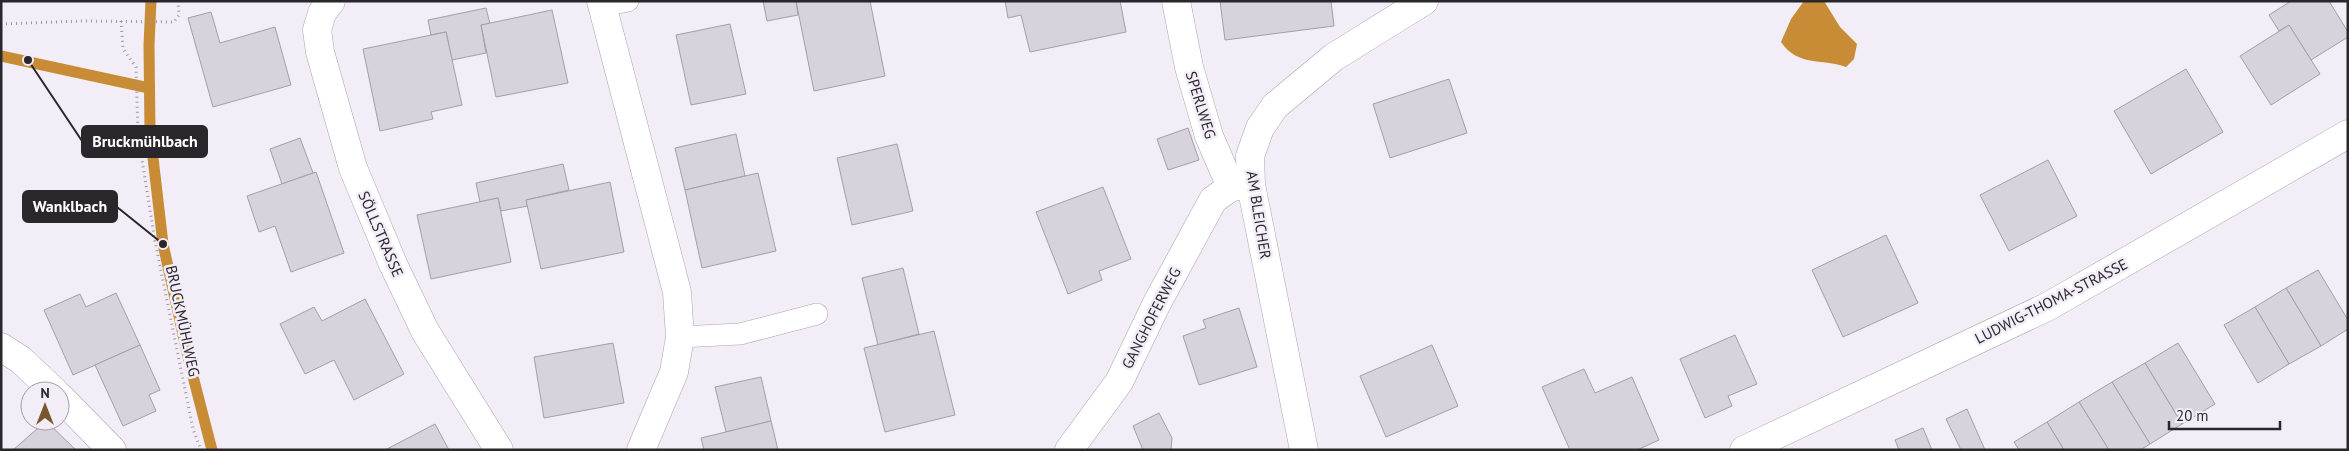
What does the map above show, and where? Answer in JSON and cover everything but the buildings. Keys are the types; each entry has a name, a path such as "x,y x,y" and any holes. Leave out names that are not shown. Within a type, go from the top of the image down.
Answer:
{"street":[{"name":"SÖLLSTRASSE","path":"331,1 322,13 317,30 320,52 353,168 393,264 425,331 499,450"},
{"name":"SPERLWEG","path":"1176,1 1188,67 1204,118 1241,186"},
{"name":"AM BLEICHER","path":"1304,450 1241,186 1260,128 1275,106 1334,57 1424,1"},
{"path":"611,3 677,292 680,337 674,372 641,450"},
{"name":"LUDWIG-THOMA-STRASSE","path":"1744,450 2047,307 2348,134"},
{"name":"GANGHOFERWEG","path":"1069,450 1119,382 1157,303 1213,200 1241,186"},
{"path":"1,347 21,360 43,381"},
{"path":"70,407 112,450"}],"lane":[{"path":"680,337 740,334 817,314"}],"path":[{"path":"1,24 121,21 174,22 179,15 178,1"},
{"name":"BRUCKMÜHLWEG","path":"121,21 124,49 136,67 138,135 155,241 193,429 201,450"}],"shaded area":[{"path":"1804,1 1824,1 1840,27 1857,44 1854,59 1846,67 1802,59 1788,50 1781,42 1791,19"}],"waterway":[{"path":"151,1 149,45 150,132 163,244 188,357 212,450"},
{"path":"1,56 149,88"}],"place":[{"name":"Bruckmühlbach","path":"28,60"},
{"name":"Wanklbach","path":"163,244"}]}
